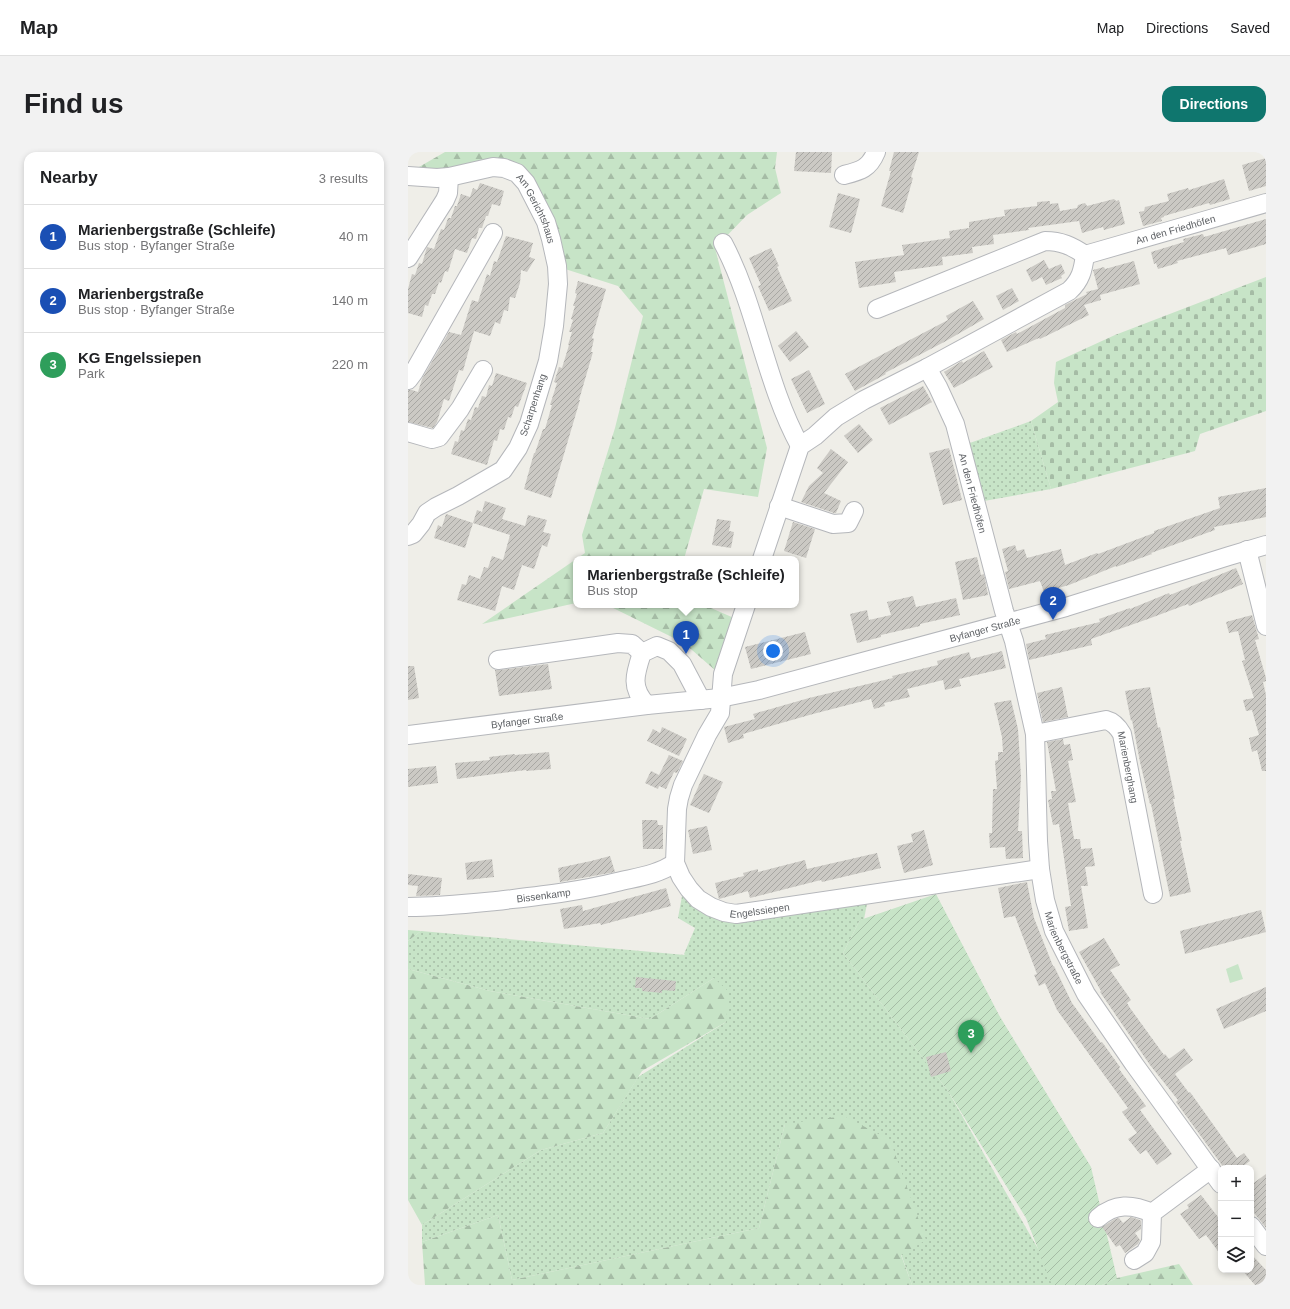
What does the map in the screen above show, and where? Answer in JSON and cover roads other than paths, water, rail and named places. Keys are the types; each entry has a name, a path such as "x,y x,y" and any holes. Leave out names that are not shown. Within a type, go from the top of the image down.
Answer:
{"street":[{"path":"844,175 862,170 874,157 876,152"},
{"name":"Am Gerichtshaus","path":"408,176 437,178 449,177 493,167 504,168 517,173 526,183 546,222 557,266"},
{"path":"408,258 445,200 448,193 449,177"},
{"name":"An den Friedhöfen","path":"1085,255 1266,203"},
{"path":"408,380 493,234"},
{"path":"763,556 800,446 815,436 836,417 864,400 927,368 1069,291 1076,284 1080,276 1085,255 1070,246 1057,241 1045,241 877,309"},
{"path":"723,243 731,258 745,296 787,420 800,446"},
{"name":"Scharpenhang","path":"408,536 413,534 427,514 436,507 503,470 518,448 529,424 548,360 558,299 557,266"},
{"name":"An den Friedhöfen","path":"927,368 955,424 1004,611 1009,623"},
{"path":"408,432 432,439 439,438 460,409 483,370"},
{"path":"779,506 833,524 848,523 854,511"},
{"name":"Byfanger Straße","path":"408,735 647,705 720,698 759,690 1066,607 1266,545"},
{"path":"1247,550 1266,626"},
{"path":"720,698 723,674 745,608"},
{"name":"Marienbergstraße","path":"1009,623 1034,734 1040,869 1045,900 1054,931 1086,994 1134,1064 1218,1180"},
{"path":"498,660 618,643 632,644 642,653"},
{"path":"647,705 640,699 636,692 635,680 642,653 657,646 669,651 682,664 700,700"},
{"name":"Engelssiepen","path":"720,698 720,713 707,735 683,785 677,809 675,863 681,877 689,889 698,899 711,907 724,912 736,914 1040,869"},
{"name":"Marienberghang","path":"1034,734 1106,720 1112,722 1119,728 1122,734 1153,894"},
{"name":"Bissenkamp","path":"408,907 436,907 553,895 653,874 664,870 675,863"},
{"path":"1152,1214 1211,1170"},
{"path":"1098,1218 1114,1208 1128,1206 1143,1209 1152,1214"},
{"path":"1134,1260 1145,1253 1151,1242 1152,1214"},
{"path":"1254,1230 1266,1246"}],"place":[{"name":"Marienbergstraße","path":"1053,620"},
{"name":"Marienbergstraße (Schleife)","path":"686,654"},
{"name":"KG Engelssiepen","path":"971,1053"}]}
